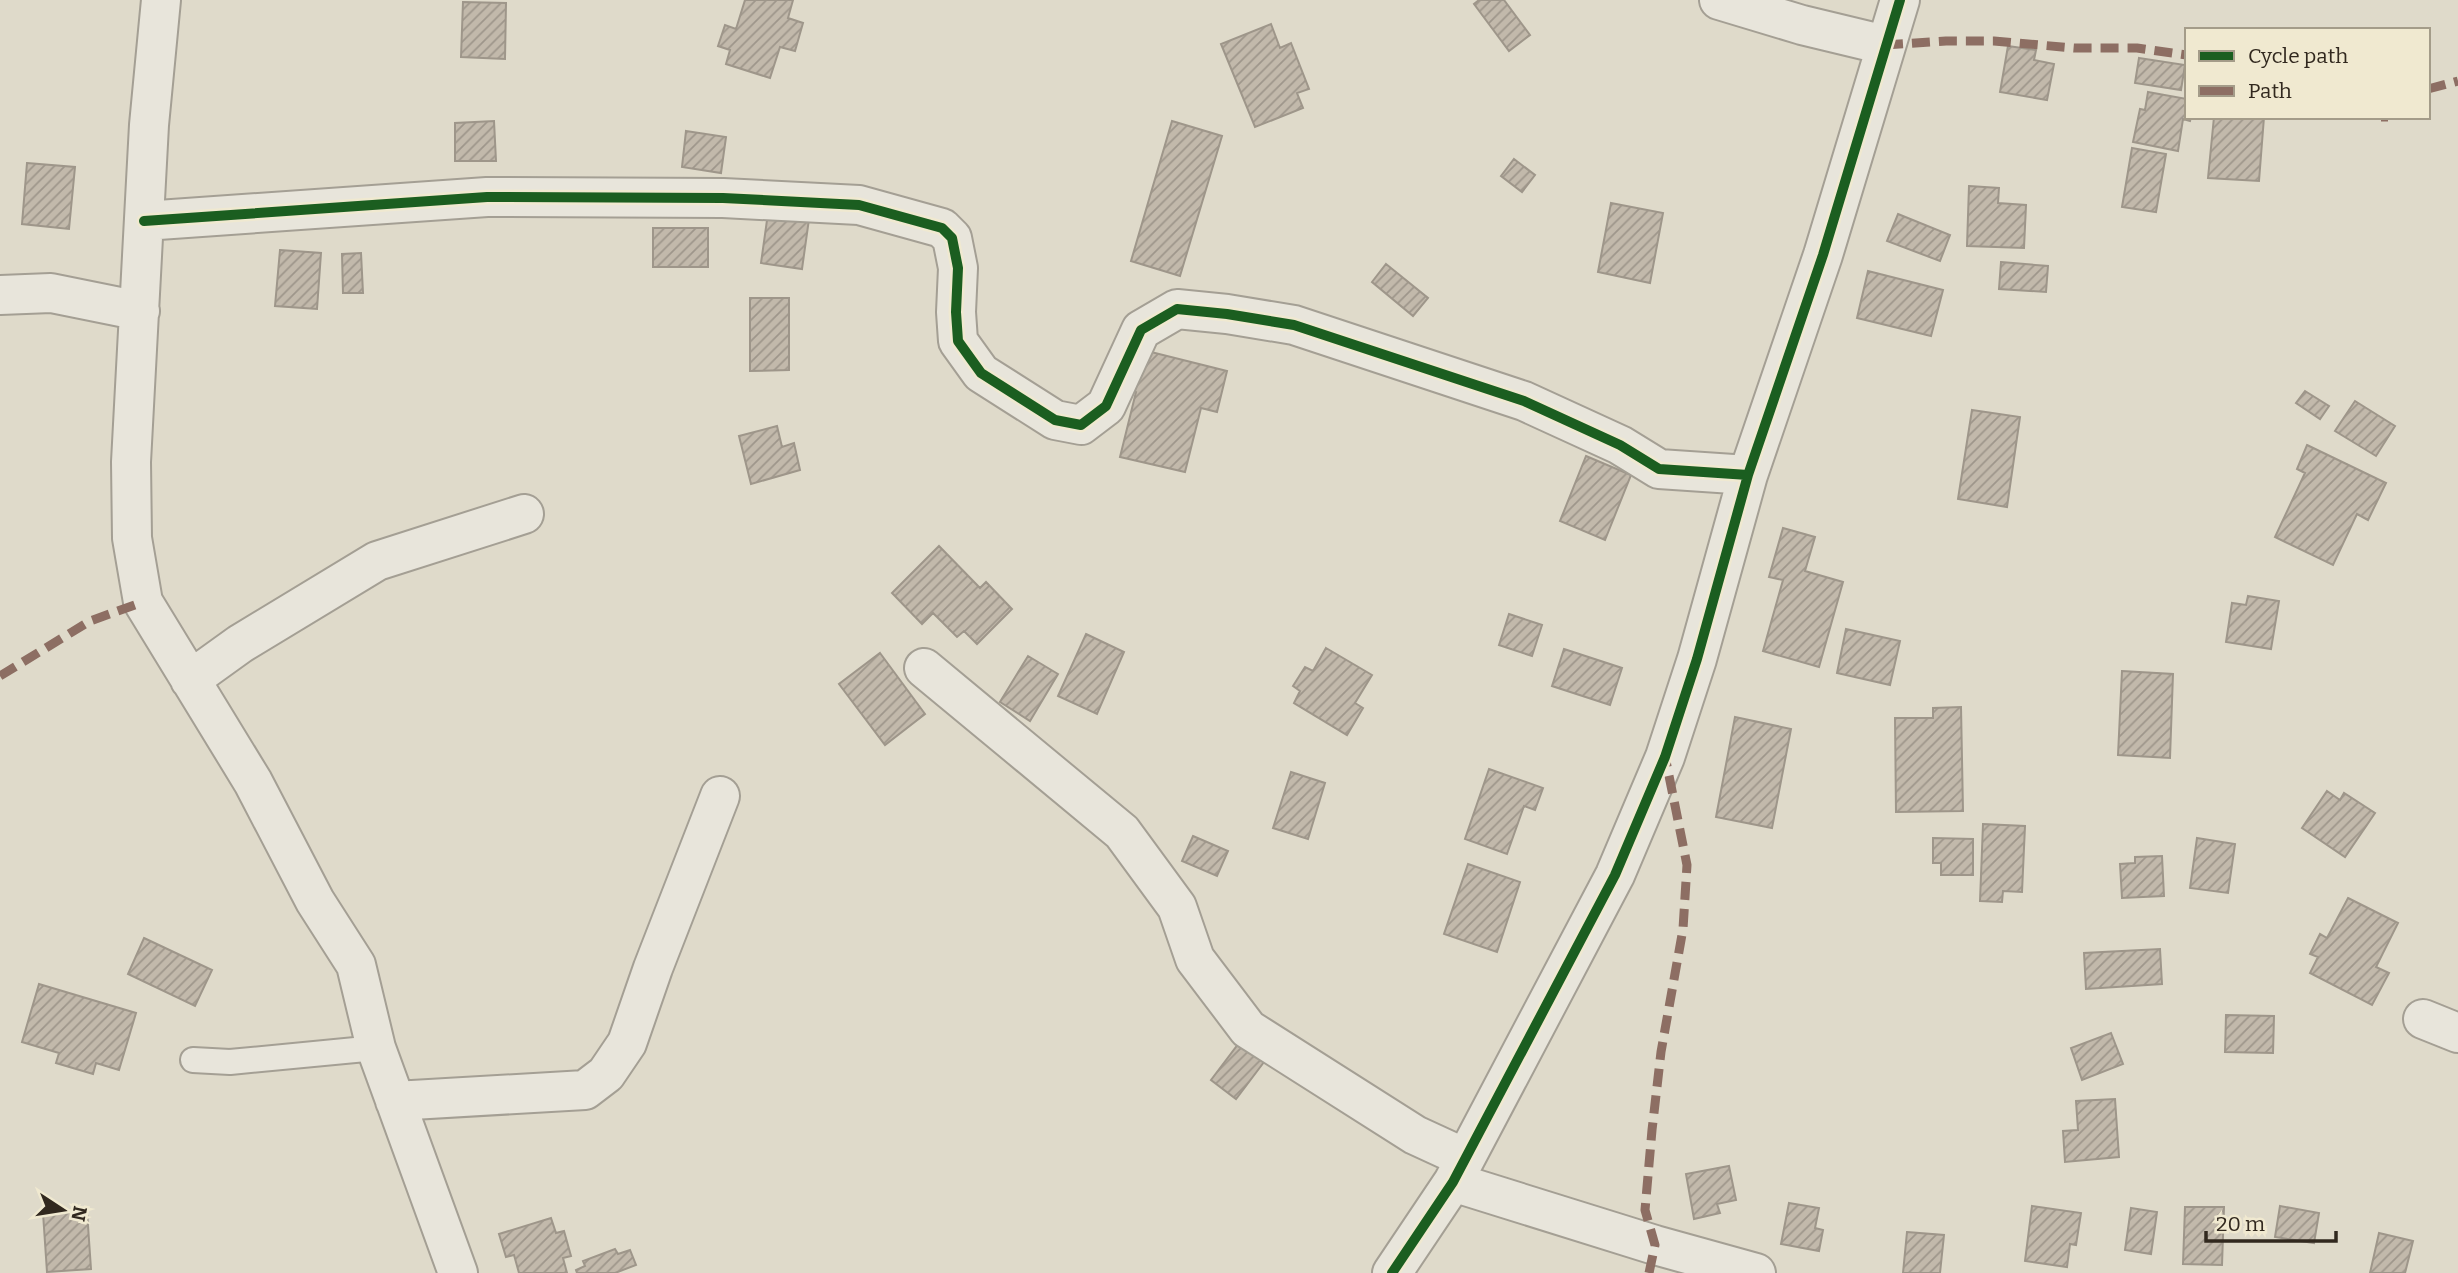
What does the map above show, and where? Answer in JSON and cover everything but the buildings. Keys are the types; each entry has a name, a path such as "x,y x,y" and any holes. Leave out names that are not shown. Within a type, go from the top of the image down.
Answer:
{"street":[{"path":"161,0 149,125 131,462 132,538 144,602 253,782 315,901 356,965 376,1048 457,1273"},
{"path":"1719,0 1885,45"},
{"path":"1392,1273 1459,1170 1615,875 1665,757 1698,659 1748,475 1823,255 1900,0"},
{"path":"144,220 487,197 723,198 859,205 942,228 952,238 958,268 958,341 981,373 1055,420 1081,425 1106,406 1141,330 1177,309 1294,325 1524,401 1620,445 1659,469 1748,475"},
{"path":"0,295 51,293 140,312"},
{"path":"190,680 240,644 377,561 524,513"},
{"path":"925,668 1122,832 1177,906 1195,959 1248,1028 1416,1135 1459,1170 1655,1245 1756,1273"},
{"path":"396,1101 584,1090 606,1074 627,1043 720,796"},
{"path":"2423,1019 2458,1033"}],"lane":[{"path":"193,1060 230,1062 376,1048"}],"marked path":[{"path":"1885,45 1994,41 2074,48 2137,48 2185,55"},
{"path":"2430,88 2458,81"},
{"path":"0,676 90,621 143,602"},
{"path":"1649,1273 1655,1245 1645,1210 1652,1130 1661,1052 1683,929 1687,865 1666,761"}],"cycle path":[{"path":"1392,1273 1453,1182 1615,875 1665,757 1697,659 1748,475 1823,255 1900,0"},
{"path":"144,221 487,197 723,198 859,205 942,228 952,238 958,268 958,341 981,373 1055,420 1081,425 1106,406 1141,330 1177,309 1294,325 1524,401 1620,445 1659,469 1748,475"}]}
